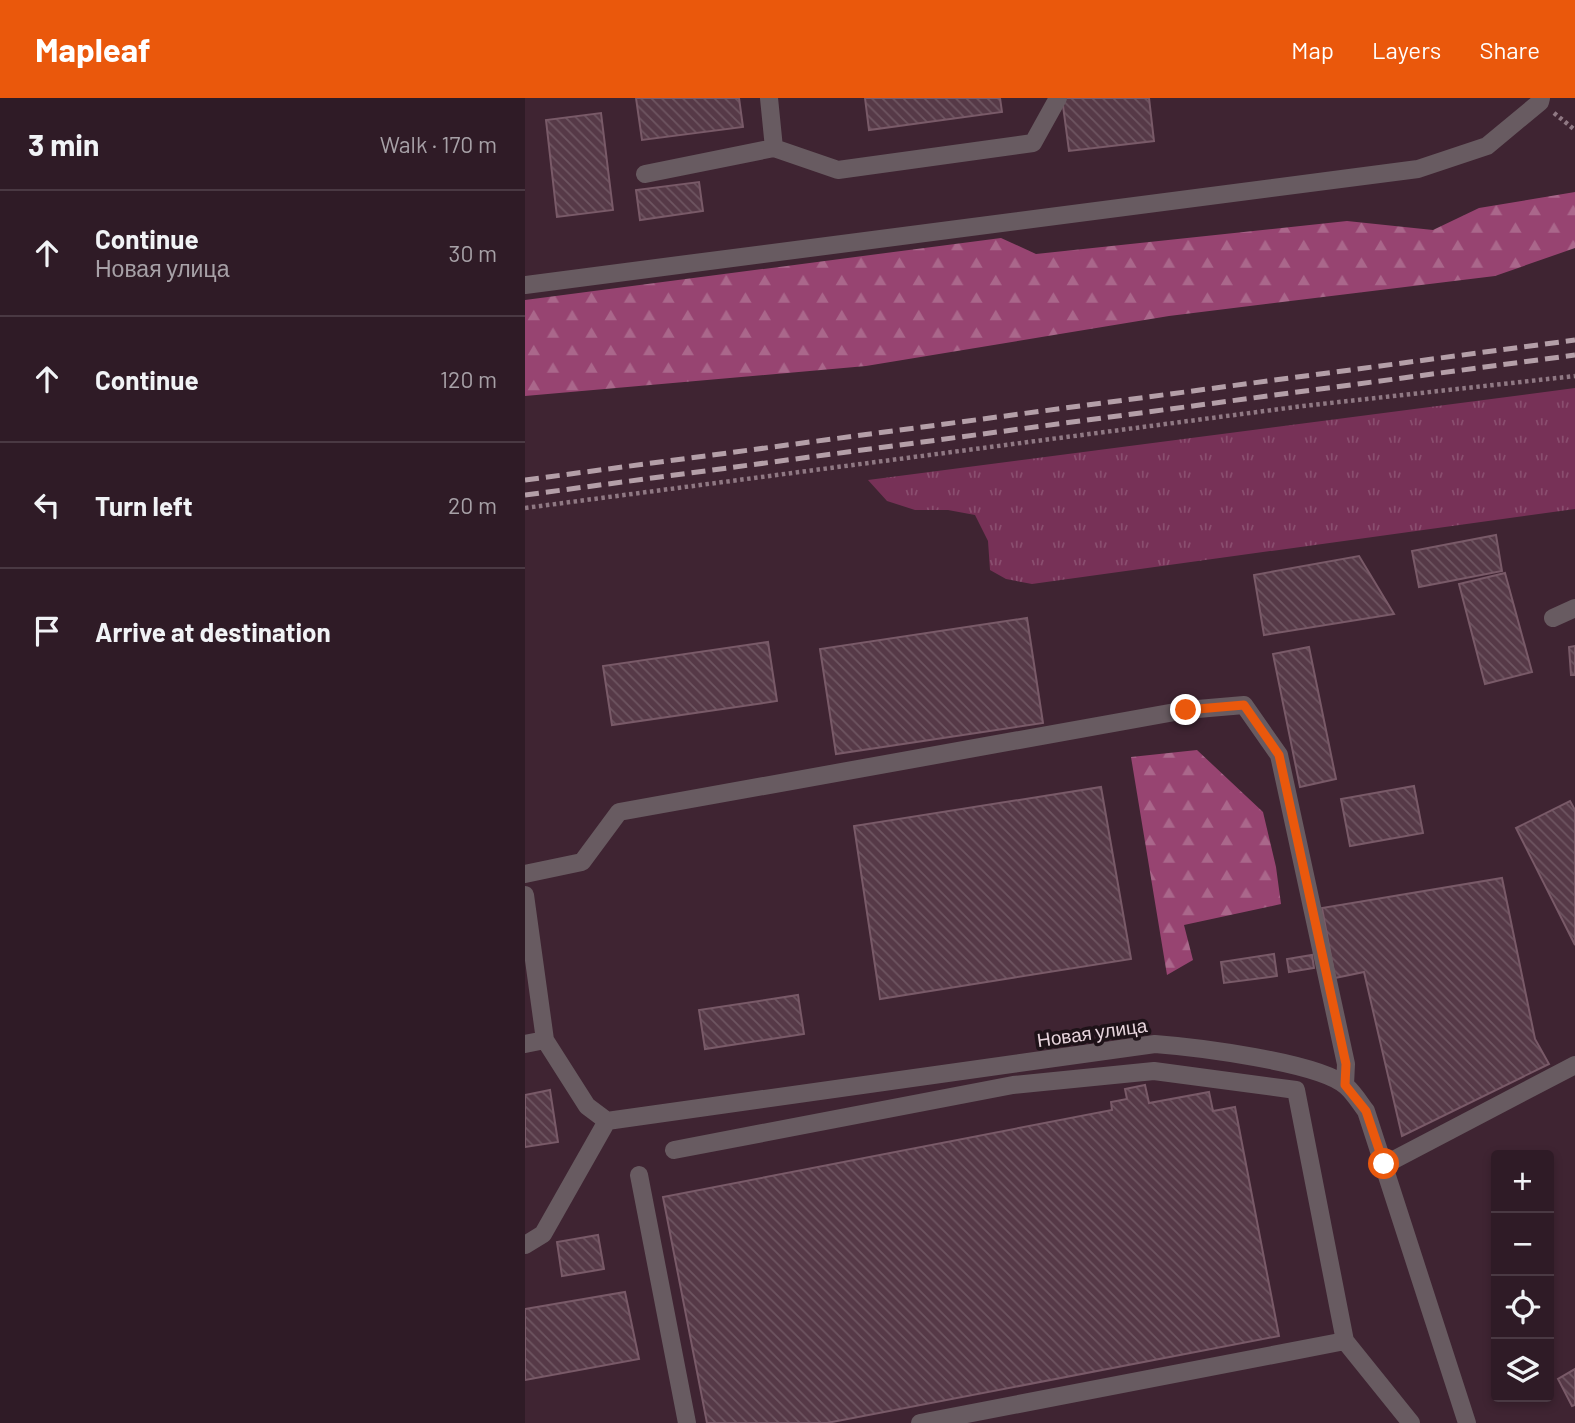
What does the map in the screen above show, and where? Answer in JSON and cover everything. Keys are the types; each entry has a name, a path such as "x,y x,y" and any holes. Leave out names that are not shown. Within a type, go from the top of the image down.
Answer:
{"street":[{"path":"769,98 774,148"},
{"path":"645,174 774,148 838,170 1033,144 1058,98"},
{"path":"525,285 1418,169 1487,146 1540,102 1541,98"},
{"path":"1553,618 1575,608"},
{"path":"525,874 582,862 619,812 1186,710 1244,705 1279,755 1346,1064 1345,1085"},
{"path":"525,895 545,1040 587,1106 607,1121 543,1234 525,1245"},
{"path":"525,1044 545,1040"},
{"name":"Новая улица","path":"607,1121 1155,1044 1187,1046 1319,1071 1345,1085 1366,1111 1467,1423"},
{"path":"1384,1164 1575,1065"},
{"path":"674,1150 1013,1085 1154,1071 1296,1090 1345,1341 1411,1423"},
{"path":"639,1175 687,1423"},
{"path":"921,1423 1345,1341"}],"path":[{"path":"525,508 1303,406 1575,376"}],"green space":[{"path":"1575,192 1575,248 1495,276 1169,316 866,366 525,396 525,300 1001,238 1036,254 1347,221 1433,230 1479,208"},
{"path":"1575,388 1575,509 1032,584 1006,579 990,570 988,541 975,515 948,510 915,510 887,501 868,480"},
{"path":"1197,750 1263,812 1276,867 1281,904 1184,925 1193,960 1167,975 1131,757"}],"building":[{"path":"636,98 739,98 743,127 642,140"},
{"path":"865,98 1000,98 1002,112 869,130"},
{"path":"1062,98 1149,98 1154,141 1069,151"},
{"path":"601,113 613,210 557,217 546,120"},
{"path":"699,182 703,211 640,220 636,190"},
{"path":"1496,535 1502,571 1419,587 1412,551"},
{"path":"1359,556 1394,614 1264,635 1254,575"},
{"path":"1505,573 1532,672 1485,684 1459,584"},
{"path":"1027,618 1043,723 836,754 820,649"},
{"path":"768,642 777,701 612,725 603,666"},
{"path":"1575,646 1575,675 1571,675 1569,647"},
{"path":"1309,647 1336,779 1300,787 1273,654"},
{"path":"1414,786 1423,833 1350,846 1341,799"},
{"path":"1101,787 1131,959 880,999 854,826"},
{"path":"1570,801 1575,810 1575,945 1516,828"},
{"path":"1502,878 1535,1039 1549,1064 1402,1136 1364,972 1335,978 1322,908"},
{"path":"1274,954 1277,976 1224,983 1221,962"},
{"path":"1312,955 1314,968 1289,972 1287,959"},
{"path":"798,995 804,1034 705,1049 699,1010"},
{"path":"1145,1085 1149,1103 1209,1092 1213,1111 1235,1107 1279,1336 827,1423 707,1423 663,1197 1112,1110 1111,1102 1127,1099 1125,1089"},
{"path":"550,1090 558,1142 525,1147 525,1095"},
{"path":"598,1235 604,1269 562,1276 557,1242"},
{"path":"625,1292 639,1359 525,1380 525,1309"},
{"path":"1575,1369 1575,1405 1572,1406 1558,1379"}],"railway":[{"path":"525,480 1575,340"},
{"path":"525,495 1575,355"}],"route":[{"path":"1186,710 1244,705 1279,755 1346,1064 1345,1085 1366,1111 1384,1164"}]}
